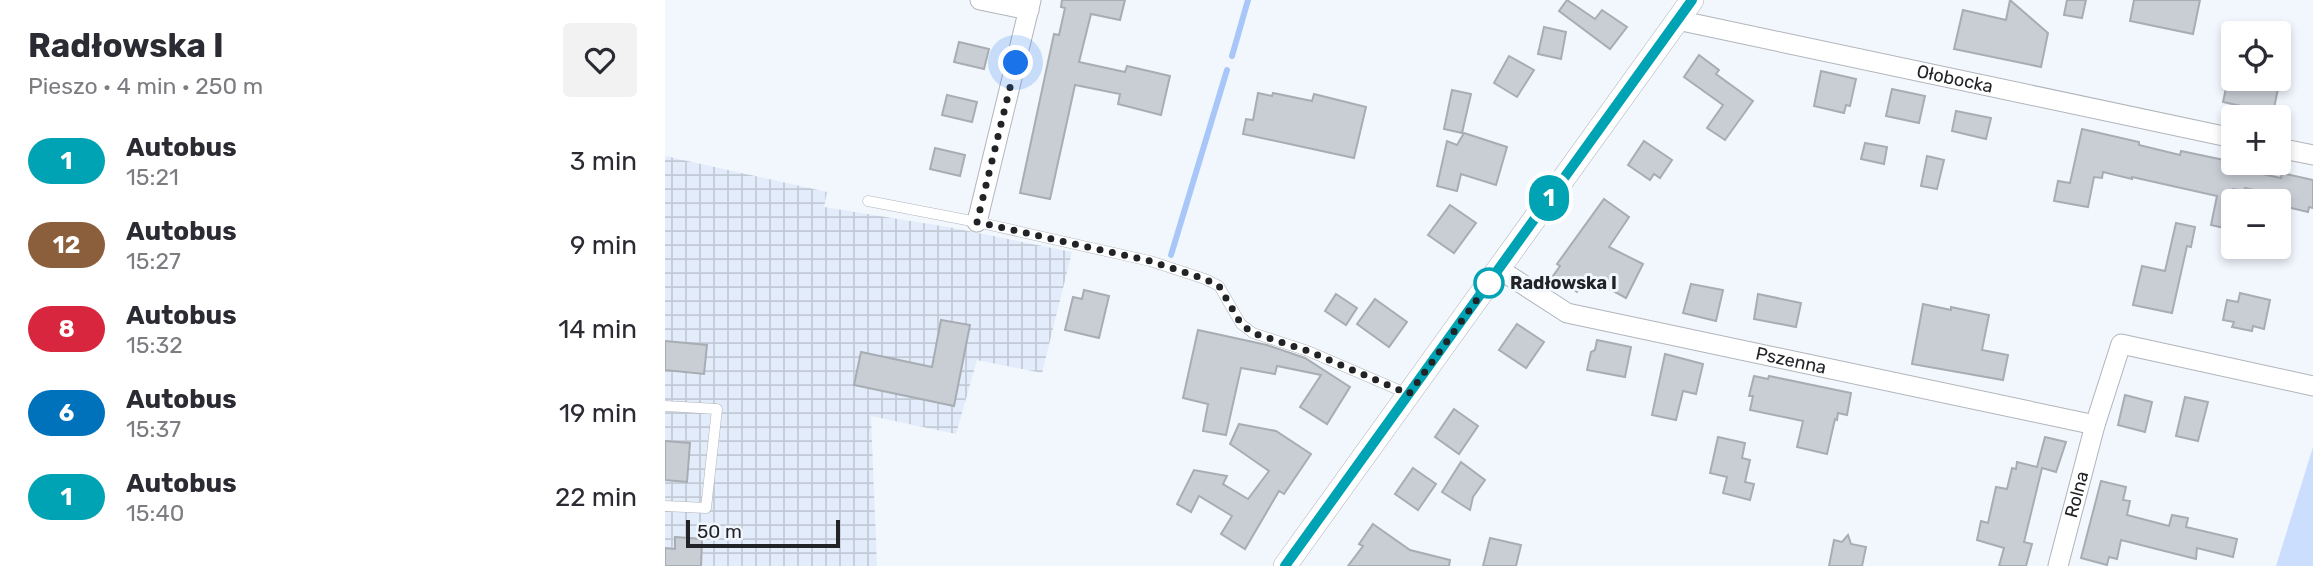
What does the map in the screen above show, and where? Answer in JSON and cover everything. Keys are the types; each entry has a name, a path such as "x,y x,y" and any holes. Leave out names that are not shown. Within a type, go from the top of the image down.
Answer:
{"street":[{"path":"977,222 1030,5 979,0"},
{"path":"1285,566 1692,0"},
{"name":"Ołobocka","path":"1677,20 2221,135"},
{"path":"2291,150 2313,155"},
{"name":"Pszenna","path":"1499,269 1567,313 2095,425"},
{"name":"Rolna","path":"2058,566 2095,425 2121,344 2313,386"}],"lane":[{"path":"868,201 977,222 1150,261 1205,279 1219,286 1241,324 1253,333 1308,351 1409,394"},
{"path":"665,405 717,409 706,508 665,506"}],"shaded area":[{"path":"665,156 827,192 824,207 948,227 1072,252 1042,373 977,360 956,434 871,416 877,566 665,566"},
{"path":"2313,447 2313,566 2276,566"}],"building":[{"path":"1062,0 1125,0 1120,20 1091,14 1079,62 1125,72 1127,66 1170,76 1161,115 1118,104 1120,94 1075,85 1050,199 1020,193 1054,34 1059,35 1065,8 1061,7"},
{"path":"1567,0 1595,19 1602,10 1627,27 1610,49 1559,11"},
{"path":"2010,0 2048,33 2041,67 1954,49 1963,10 2006,20"},
{"path":"2067,0 2086,0 2082,18 2064,15"},
{"path":"2134,0 2200,0 2193,34 2130,21"},
{"path":"1544,27 1566,32 1561,59 1538,54"},
{"path":"959,42 989,49 984,69 954,62"},
{"path":"1699,55 1719,70 1716,74 1753,101 1725,140 1707,128 1723,105 1684,77"},
{"path":"1509,56 1534,70 1517,97 1494,83"},
{"path":"1821,71 1856,79 1850,106 1846,105 1844,113 1814,106"},
{"path":"1892,89 1925,96 1919,123 1886,116"},
{"path":"1452,90 1471,94 1462,133 1444,129"},
{"path":"2225,91 2278,91 2275,105 2237,105 2223,102"},
{"path":"1258,93 1272,96 1273,93 1312,101 1314,94 1366,107 1354,158 1243,134 1246,119 1253,120"},
{"path":"947,95 977,102 972,122 942,115"},
{"path":"1956,111 1991,118 1986,139 1952,131"},
{"path":"2082,129 2180,155 2181,151 2221,159 2221,175 2267,175 2281,178 2282,175 2291,175 2313,180 2313,208 2309,207 2308,212 2291,208 2291,189 2221,189 2221,227 2211,225 2217,196 2103,172 2102,178 2094,177 2088,207 2054,201 2058,181 2070,183"},
{"path":"1464,133 1507,147 1496,185 1461,174 1457,191 1437,186 1447,141 1457,145"},
{"path":"1644,141 1672,160 1660,178 1654,174 1650,180 1628,165"},
{"path":"1865,143 1887,147 1884,164 1861,159"},
{"path":"935,148 965,155 960,176 930,169"},
{"path":"1927,156 1944,160 1937,189 1921,186"},
{"path":"1604,199 1629,217 1609,247 1643,264 1626,298 1588,277 1577,292 1553,276 1560,266 1557,264"},
{"path":"1450,205 1476,223 1454,253 1428,235"},
{"path":"2176,223 2195,227 2191,247 2187,246 2172,313 2133,305 2142,266 2165,271"},
{"path":"1691,284 1723,290 1716,321 1683,313"},
{"path":"1084,290 1109,296 1099,338 1065,330 1073,297 1082,299"},
{"path":"2240,293 2270,300 2264,329 2253,326 2252,331 2232,327 2234,322 2223,320 2227,300 2238,302"},
{"path":"1336,294 1357,308 1346,325 1325,311"},
{"path":"1758,294 1801,303 1796,327 1754,319"},
{"path":"1375,299 1407,322 1389,347 1357,324"},
{"path":"1923,304 1989,315 1982,350 2008,355 2003,380 1912,364"},
{"path":"941,320 970,325 954,406 854,385 861,352 932,367"},
{"path":"1517,324 1544,342 1526,368 1499,350"},
{"path":"1198,330 1267,345 1305,358 1350,387 1327,424 1300,407 1321,375 1277,366 1275,374 1241,368 1226,435 1203,431 1208,404 1183,398"},
{"path":"1597,340 1631,347 1625,377 1587,370"},
{"path":"665,341 707,345 704,374 665,370"},
{"path":"1665,354 1703,364 1696,394 1683,391 1676,420 1652,415"},
{"path":"1754,376 1768,379 1769,376 1851,393 1847,415 1838,413 1837,420 1835,419 1827,454 1797,447 1803,421 1750,410 1753,396 1749,396"},
{"path":"2125,395 2152,402 2145,432 2118,425"},
{"path":"2185,397 2208,402 2198,441 2176,436"},
{"path":"1454,409 1478,426 1459,454 1435,437"},
{"path":"1239,424 1276,431 1311,454 1284,494 1279,491 1245,549 1221,534 1232,516 1199,496 1191,512 1177,504 1194,470 1227,476 1223,484 1248,499 1269,471 1230,444"},
{"path":"1718,437 1745,443 1742,458 1750,460 1745,482 1754,484 1750,500 1723,493 1727,477 1710,473"},
{"path":"2045,437 2066,442 2056,472 2042,468 2024,542 2032,544 2026,566 1999,566 2004,548 1977,540 1981,521 1988,523 1996,487 2007,489 2012,468 2016,469 2017,462 2037,467"},
{"path":"665,441 690,443 687,482 665,480"},
{"path":"1461,462 1485,480 1473,497 1470,510 1442,492"},
{"path":"1413,468 1436,484 1418,510 1395,494"},
{"path":"2101,481 2126,487 2123,500 2130,501 2127,515 2169,526 2172,515 2188,518 2186,527 2237,539 2233,557 2197,548 2196,559 2121,540 2117,559 2109,557 2107,565 2081,558"},
{"path":"1373,524 1410,550 1450,560 1449,566 1348,566 1363,546 1359,544"},
{"path":"1848,535 1851,544 1866,547 1862,566 1829,566 1834,540 1842,542"},
{"path":"675,537 702,539 701,566 665,566 665,548 675,549"},
{"path":"1490,538 1521,545 1516,566 1483,566"}],"waterway":[{"path":"1232,56 1248,0"},
{"path":"1171,255 1227,70"}],"bus line":[{"name":"1","path":"1285,566 1692,0"}],"place":[{"name":"Radłowska I","path":"1489,283"}],"route":[{"path":"1016,63 977,222 1150,261 1205,279 1219,286 1241,324 1253,333 1308,351 1409,394 1489,283"}]}
